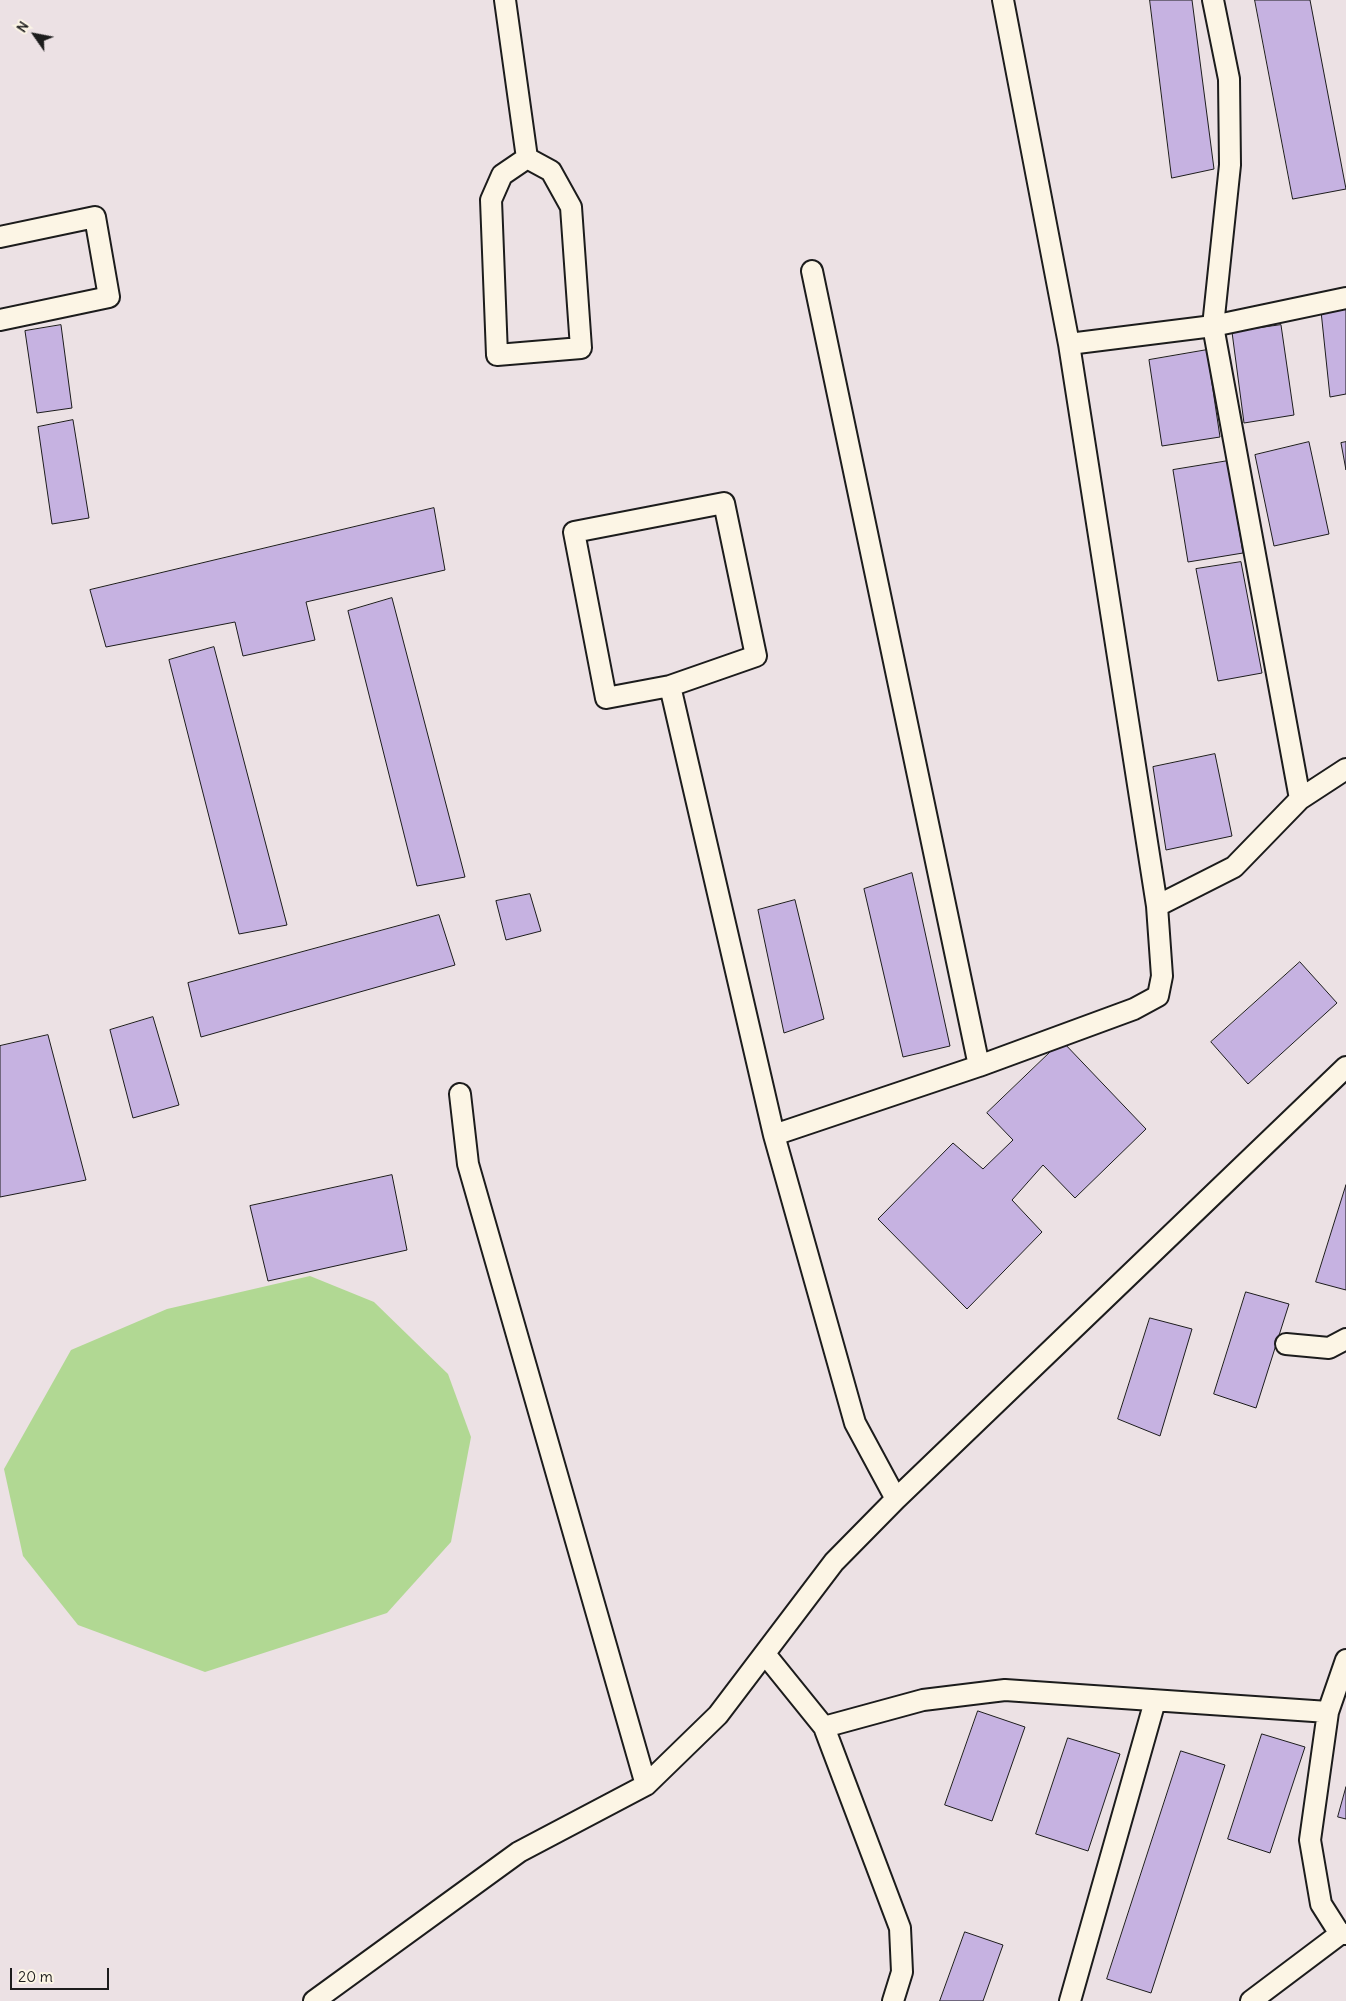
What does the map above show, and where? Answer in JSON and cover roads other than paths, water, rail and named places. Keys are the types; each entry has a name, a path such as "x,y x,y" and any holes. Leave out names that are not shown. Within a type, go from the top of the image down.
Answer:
{"lane":[{"path":"504,0 527,158"},
{"path":"774,1135 979,1066 1134,1008 1158,996 1162,976 1157,906 1069,344 1003,0"},
{"path":"1213,0 1230,79 1230,165 1213,326 1300,799"},
{"path":"527,158 551,172 570,207 581,348 497,355 491,200 502,174 527,158"},
{"path":"0,237 96,217 109,297 0,320"},
{"path":"812,271 979,1066"},
{"path":"1069,344 1213,326 1346,298"},
{"path":"724,503 756,656 670,686 606,698 574,532 724,503"},
{"path":"670,686 774,1135 855,1423 896,1499"},
{"path":"1157,906 1234,867 1300,799 1346,769"},
{"path":"314,2001 520,1852 646,1785 718,1715 834,1562 896,1499 1346,1068"},
{"path":"460,1094 468,1164 646,1785"},
{"path":"1286,1344 1329,1348 1346,1339"},
{"path":"764,1654 824,1727 900,1928 902,1972 893,2001"},
{"path":"1252,2001 1343,1934 1321,1904 1310,1840 1328,1712 1346,1660"},
{"path":"824,1727 923,1700 1005,1690 1328,1712"},
{"path":"1070,2001 1155,1700"}]}
